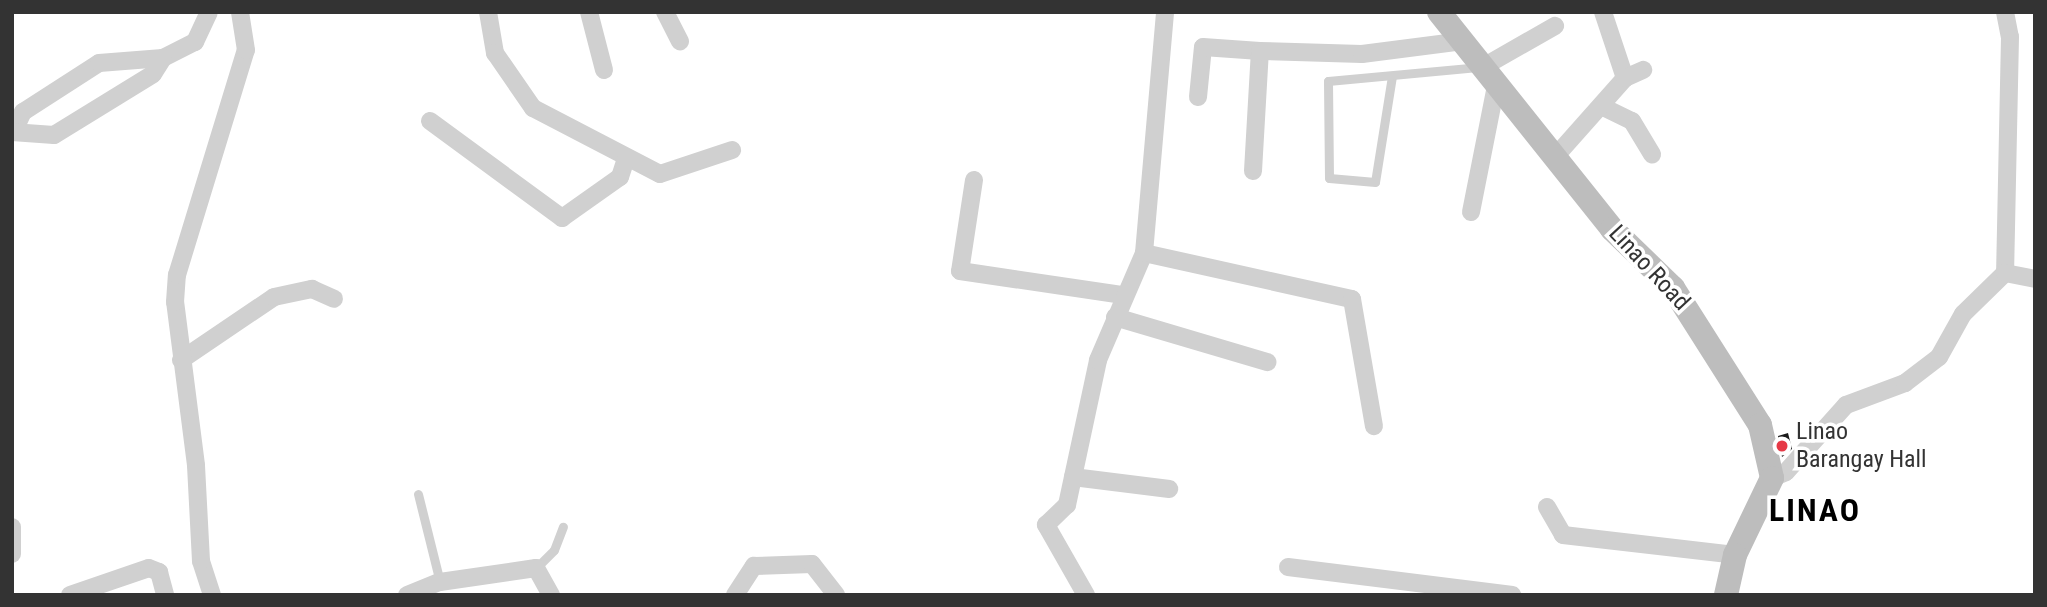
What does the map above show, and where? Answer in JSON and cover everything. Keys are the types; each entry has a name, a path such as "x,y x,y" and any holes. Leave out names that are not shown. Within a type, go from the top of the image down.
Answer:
{"street":[{"path":"163,58 143,55 99,63 23,112 13,132 54,135 153,74 163,58 202,36 209,12"},
{"path":"212,595 201,561 181,360 177,275 244,59 240,12"},
{"path":"488,12 495,53 523,101 626,158 663,174 732,150"},
{"path":"589,12 604,70"},
{"path":"666,12 680,41"},
{"path":"1086,595 1046,528 1064,511 1098,360 1123,295 1144,253 1166,12"},
{"name":"Linao Road","path":"1439,12 1612,229 1673,288 1711,342 1760,425 1772,478"},
{"path":"1603,12 1625,78"},
{"path":"1726,595 1735,555 1772,478 1786,472 1846,405 1905,383 1939,357 1963,314 2005,273 2010,37 2005,12"},
{"path":"1471,212 1489,76 1555,26"},
{"path":"1198,97 1203,47 1362,54 1463,41"},
{"path":"1253,171 1260,51"},
{"path":"1554,158 1603,107 1625,78 1643,70"},
{"path":"1603,107 1632,121 1652,154"},
{"path":"430,121 562,218 620,177 626,158"},
{"path":"974,180 960,271 1123,295"},
{"path":"1144,253 1352,299 1374,426"},
{"path":"2005,273 2035,279"},
{"path":"181,360 274,297 312,289 334,299"},
{"path":"1115,317 1267,362"},
{"path":"1073,477 1169,489"},
{"path":"1547,507 1563,535 1735,555"},
{"path":"12,527 12,554"},
{"path":"736,595 754,566 812,564 836,595"},
{"path":"1288,567 1512,595"},
{"path":"70,595 154,568 165,595"},
{"path":"407,595 440,582 536,568 551,595"}],"lane":[{"path":"1392,76 1375,182 1329,178 1328,81 1392,76 1489,76"},
{"path":"418,494 440,582"},
{"path":"536,568 554,550 563,527"}],"building":[{"path":"1788,433 1792,449 1782,457 1778,436"}],"place":[{"name":"Linao Barangay Hall","path":"1782,446"}],"district":[{"name":"LINAO","path":"1815,510"}]}
